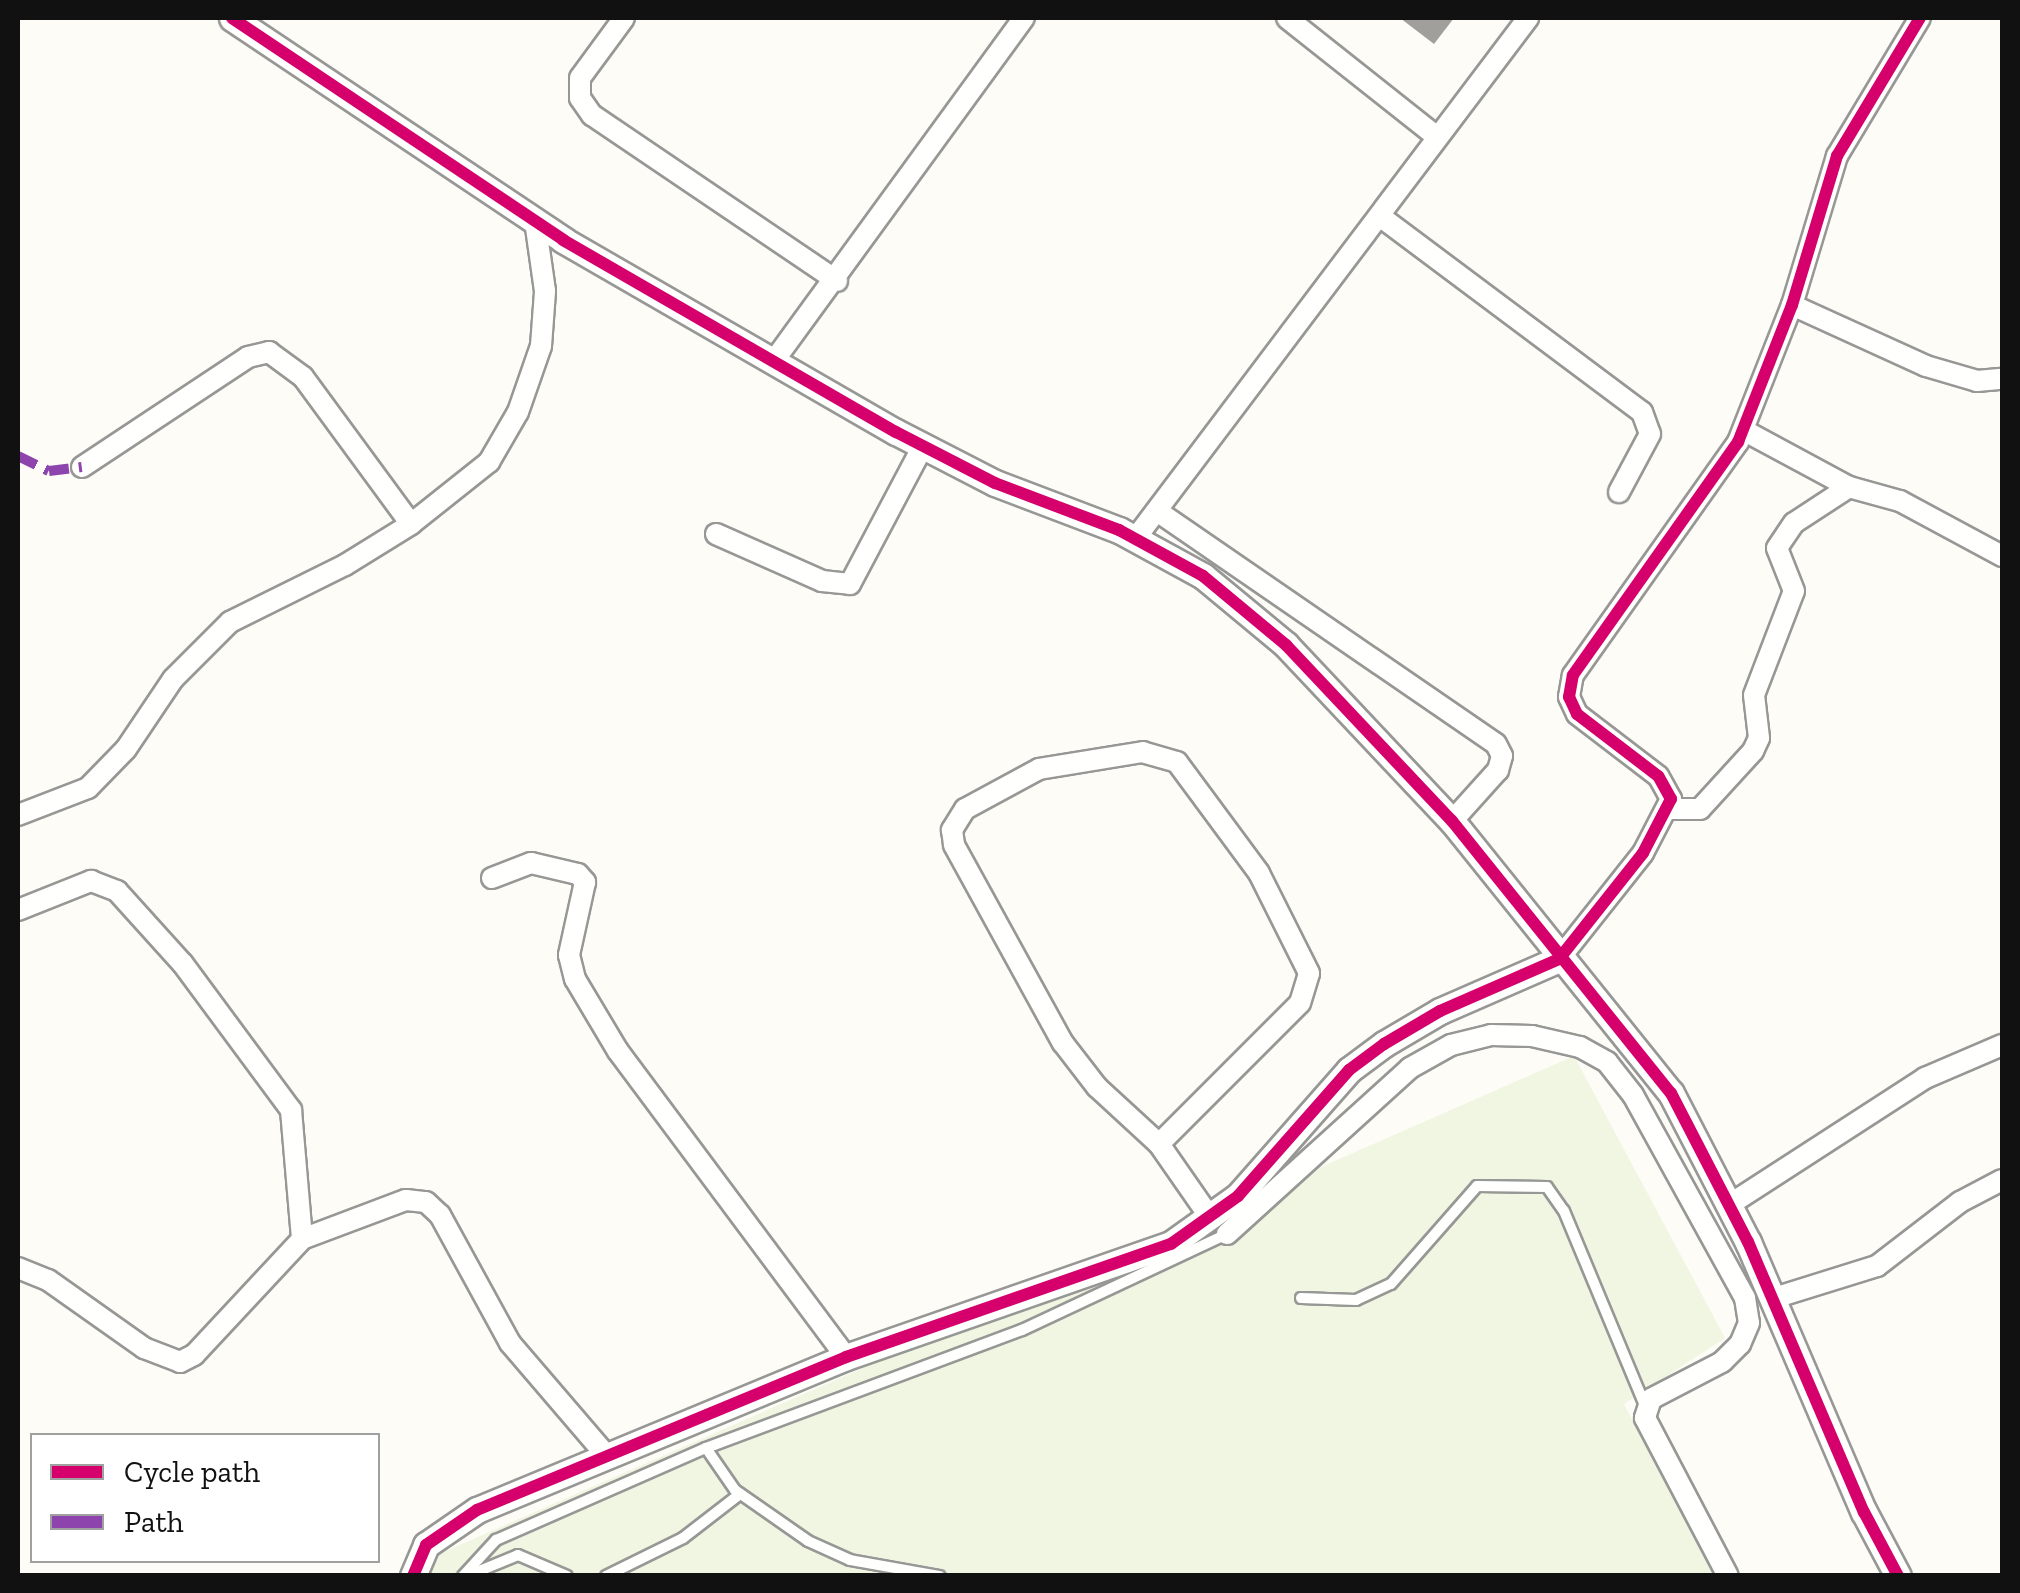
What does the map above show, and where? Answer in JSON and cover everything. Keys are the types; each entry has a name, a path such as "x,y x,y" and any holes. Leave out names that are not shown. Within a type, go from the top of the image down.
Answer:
{"street":[{"path":"232,18 535,221 923,446 1023,496 1136,539 1203,576 1286,645 1452,820 1559,959 1671,1093 1774,1298 1864,1512 1898,1576"},
{"path":"624,18 580,78 580,98 592,115 837,281"},
{"path":"773,362 837,281 1024,18"},
{"path":"1288,18 1436,136"},
{"path":"1136,539 1528,18"},
{"path":"1218,1225 1238,1196 1349,1070 1440,1011 1559,959 1668,809 1671,799 1658,776 1577,714 1569,697 1573,676 1743,430 1792,306 1836,156 1920,18"},
{"path":"1381,217 1642,412 1650,434 1618,492"},
{"path":"18,815 88,788 126,750 173,679 230,622 411,524 489,462 518,412 541,346 545,291 535,221"},
{"path":"1792,306 1926,366 1977,381 2002,379"},
{"path":"82,467 248,357 269,352 303,377 411,524"},
{"path":"1743,430 1849,488 1900,502 2002,556"},
{"path":"716,534 822,581 850,584 923,446"},
{"path":"1668,809 1700,809 1753,751 1759,738 1754,695 1794,591 1776,548 1794,522 1849,488"},
{"path":"1157,512 1496,744 1502,756 1498,770 1452,820"},
{"path":"1159,1144 1300,1003 1309,974 1259,873 1177,762 1144,752 1039,770 965,809 952,830 954,844 1063,1043 1097,1087 1159,1144 1218,1225"},
{"path":"492,878 531,863 578,874 584,882 569,955 574,979 618,1051 846,1357"},
{"path":"18,910 91,881 117,890 184,964 291,1110 302,1239"},
{"path":"413,1576 426,1546 448,1525 846,1357 1218,1225 1410,1068 1450,1045 1491,1035 1580,1047 1607,1062 1633,1096 1745,1298 1749,1323 1740,1344 1646,1407 1649,1429 1728,1576"},
{"path":"1729,1205 1926,1078 2002,1044"},
{"path":"1774,1298 1877,1266 1960,1202 2002,1180"},
{"path":"18,1268 48,1280 144,1348 180,1362 194,1355 302,1239 406,1200 426,1202 440,1214 510,1344 607,1456"}],"lane":[{"path":"1301,1298 1356,1300 1392,1284 1477,1186 1547,1187 1564,1211 1646,1407"},
{"path":"465,1576 496,1540 706,1448 1022,1330 1218,1225"},
{"path":"706,1448 740,1494 829,1553 940,1576"},
{"path":"606,1576 683,1538 740,1494"},
{"path":"465,1576 518,1555 567,1576"}],"green space":[{"path":"1574,1056 1725,1338 1624,1404 1713,1575 430,1576 430,1558"}],"building":[{"path":"1400,18 1454,18 1434,44"}],"marked path":[{"path":"18,456 49,471 82,467"}],"cycle path":[{"path":"232,18 563,240 896,432 995,483 1119,530 1203,576 1286,645 1452,821 1671,1093 1748,1242 1864,1512 1898,1576"},
{"path":"413,1576 426,1545 477,1510 846,1357 1171,1244 1238,1196 1349,1070 1384,1044 1440,1011 1559,959 1643,853 1671,799 1658,776 1577,714 1569,697 1573,675 1738,442 1792,305 1837,156 1920,18"}]}
